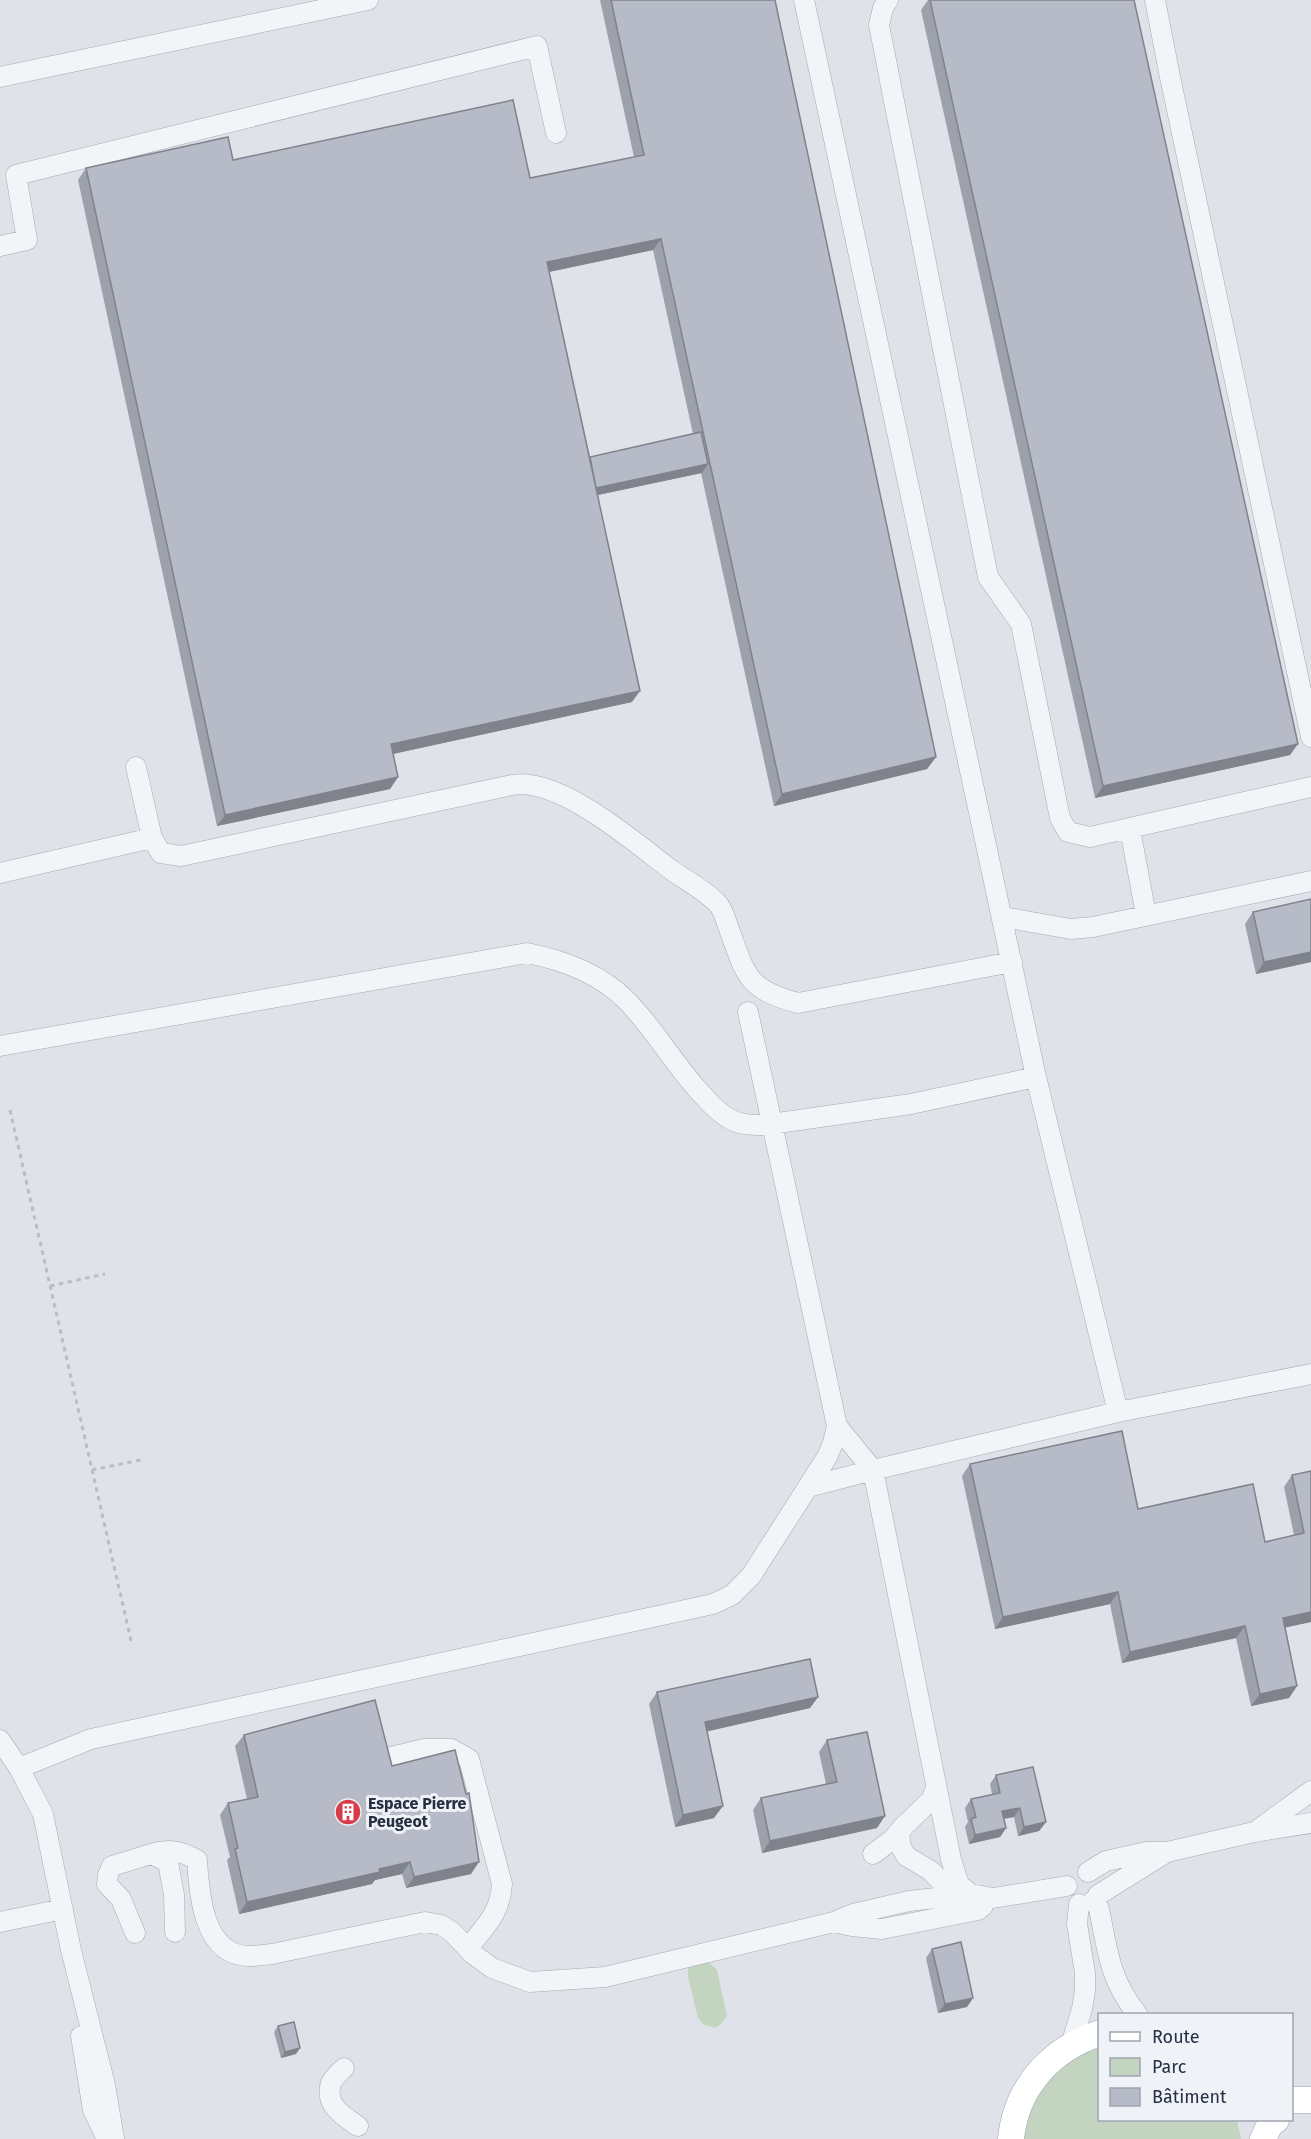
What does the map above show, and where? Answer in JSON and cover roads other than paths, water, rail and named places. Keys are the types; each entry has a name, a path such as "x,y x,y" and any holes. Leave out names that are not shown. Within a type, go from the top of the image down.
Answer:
{"main road":[{"path":"1006,2134 1023,2097 1040,2071 1054,2056 1071,2045 1098,2034"},
{"path":"1249,2121 1251,2139"},
{"path":"1263,2139 1270,2124 1274,2121"}],"lane":[{"path":"0,77 368,0"},
{"path":"804,0 1036,1077 1118,1412"},
{"path":"888,0 879,25 988,577 1021,624 1060,818 1068,832 1090,837 1311,787"},
{"path":"1155,0 1311,737"},
{"path":"0,246 27,240 16,176 537,46 556,133"},
{"path":"136,767 152,838 161,853 181,856 512,785 533,784 584,805 720,905 739,960 748,977 760,988 774,996 798,1002 1012,962"},
{"path":"1130,829 1146,915"},
{"path":"0,873 152,838"},
{"path":"1003,917 1071,928 1093,927 1311,880"},
{"path":"0,1046 527,953 576,966 625,998 709,1102 728,1119 747,1126 911,1104 1036,1077"},
{"path":"19,1768 91,1739 713,1604 732,1595 751,1576 827,1457 834,1443 837,1426 748,1012"},
{"path":"808,1487 1118,1412 1311,1374"},
{"path":"837,1426 873,1470 936,1788 958,1885 983,1896"},
{"path":"0,1740 19,1768 43,1814 71,1950 105,2085 114,2139"},
{"path":"379,1760 423,1749 451,1749 469,1760 502,1884 501,1902 497,1910 468,1948"},
{"path":"936,1788 931,1800 893,1839 873,1854 890,1853 910,1858 931,1871 949,1890 983,1896 1067,1886"},
{"path":"1254,1832 1311,1791"},
{"path":"1167,1852 1090,1899 1071,1899 1067,1891 1072,1875 1088,1872 1106,1861 1146,1852 1167,1852 1254,1832 1311,1823"},
{"path":"903,1827 899,1834 901,1847 910,1858"},
{"path":"135,1933 121,1899 107,1884 108,1875 112,1866 164,1851 182,1852 197,1860 202,1908 210,1929 224,1946 234,1952 248,1957 272,1954 425,1922 441,1925 452,1932 492,1968 530,1982 605,1977 834,1922 882,1929 978,1910 983,1896"},
{"path":"151,1854 168,1862 174,1895 175,1932"},
{"path":"170,1875 183,1861 195,1867 198,1875"},
{"path":"1071,2045 1085,1991 1085,1973 1077,1924 1099,1884 1097,1879 1088,1872"},
{"path":"1090,1899 1099,1909 1115,1981 1124,1998 1136,2013"},
{"path":"0,1922 63,1909"},
{"path":"71,1950 76,2002 93,2110 107,2139"},
{"path":"344,2068 331,2083 331,2099 338,2113 358,2126"}],"place":[{"name":"Espace Pierre Peugeot","path":"348,1812"}]}
